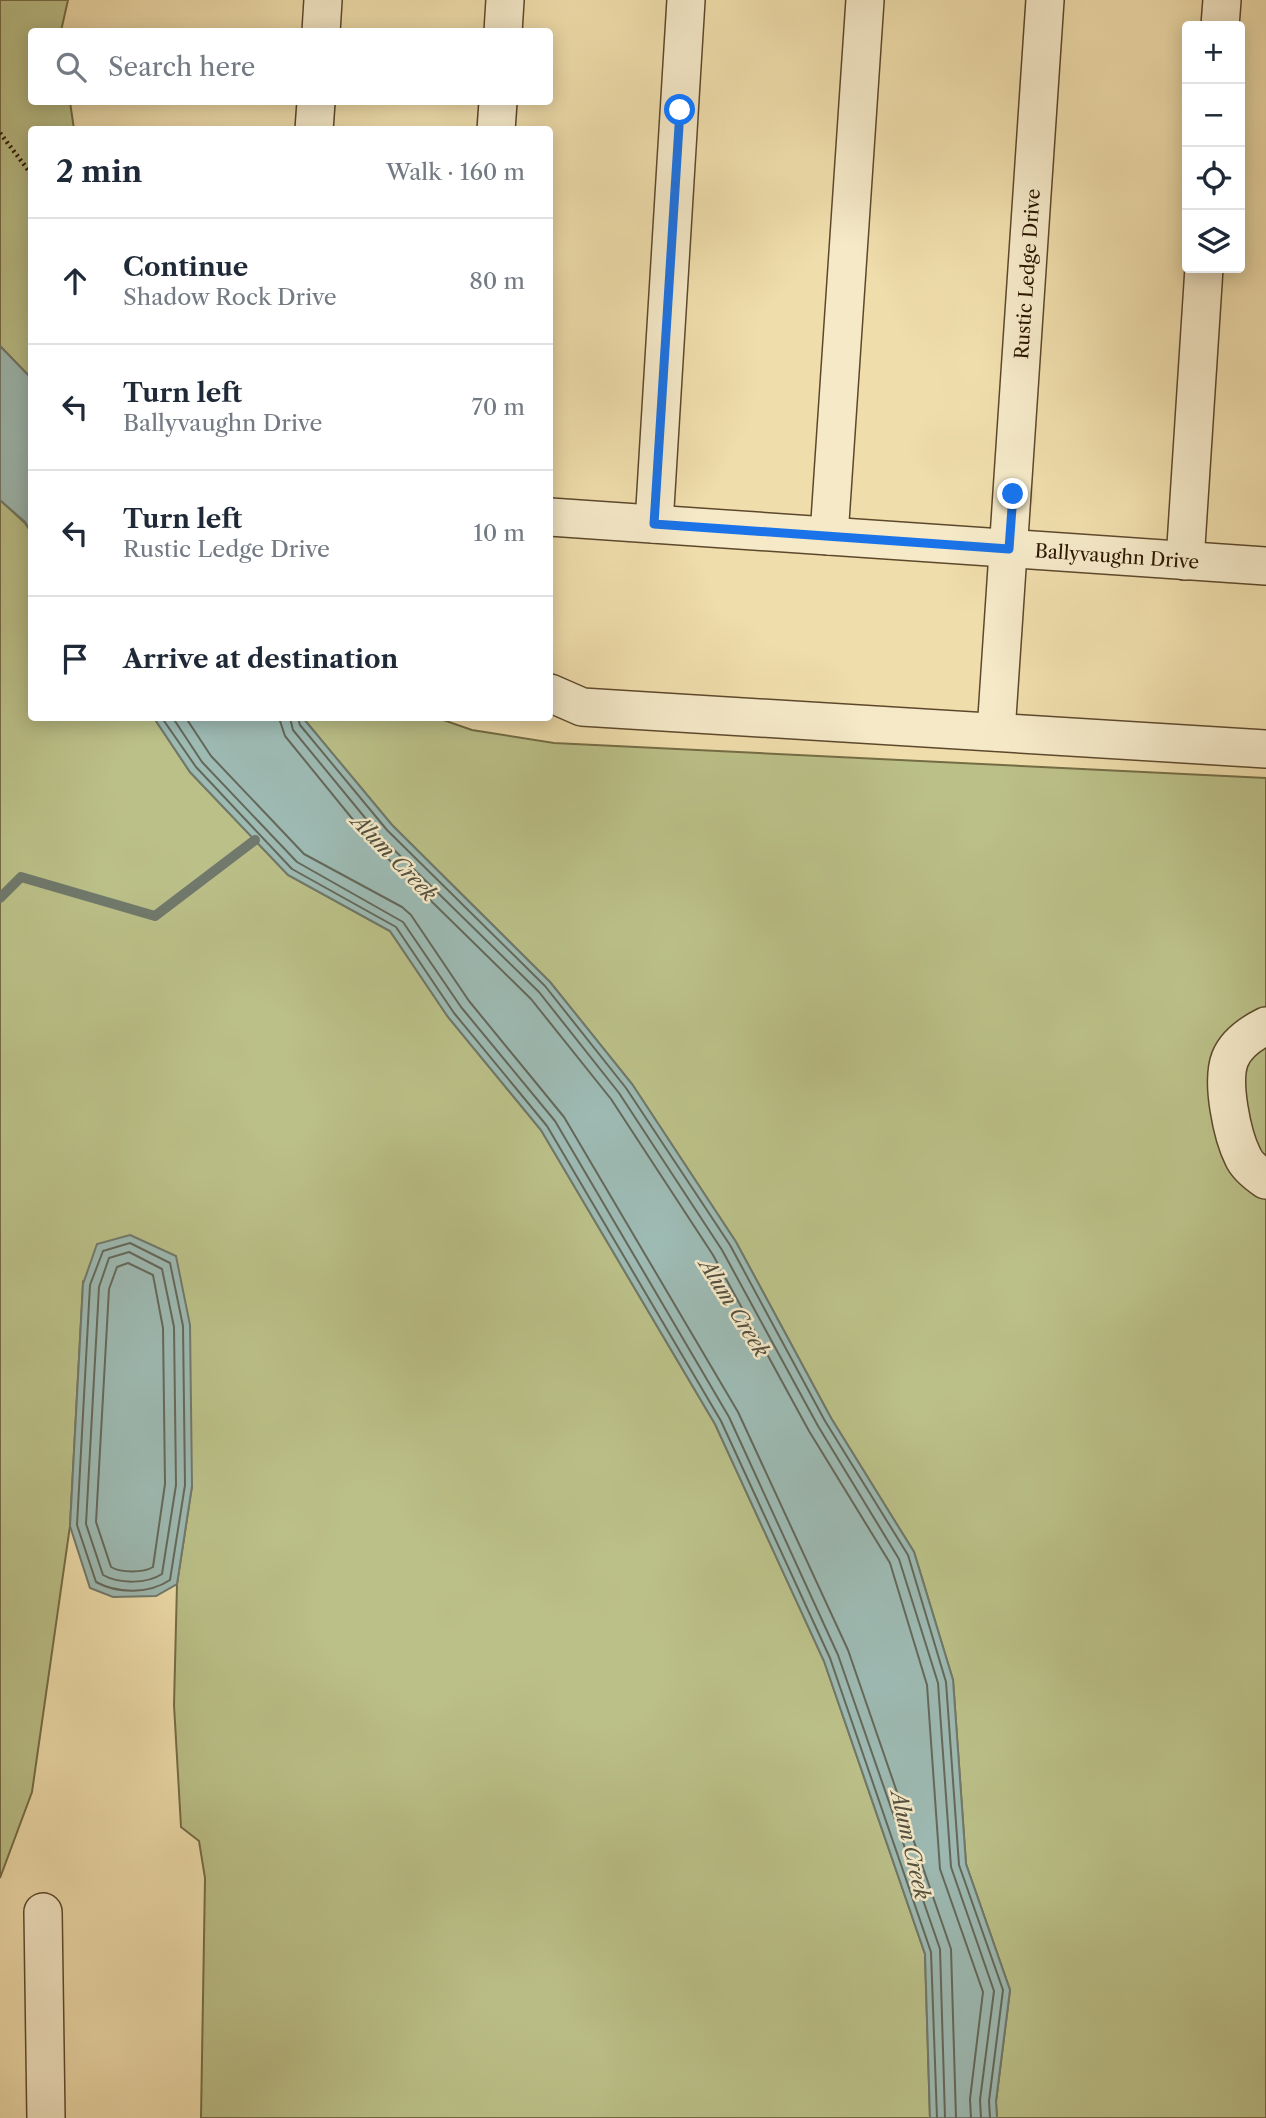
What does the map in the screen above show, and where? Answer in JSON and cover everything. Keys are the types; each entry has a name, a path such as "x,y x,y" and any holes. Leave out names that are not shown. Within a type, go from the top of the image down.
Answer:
{"street":[{"path":"321,28 323,0"},
{"path":"503,28 505,0"},
{"path":"654,524 686,0"},
{"path":"829,537 864,0"},
{"name":"Rustic Ledge Drive","path":"996,732 1045,0"},
{"path":"1220,21 1222,0"},
{"path":"314,126 316,105"},
{"path":"496,126 498,105"},
{"path":"1185,561 1204,273"},
{"name":"Ballyvaughn Drive","path":"553,517 1266,566"},
{"path":"553,694 582,707 1266,749"},
{"path":"1266,1026 1250,1035 1236,1049 1230,1060 1226,1083 1233,1124 1243,1159 1266,1180"},
{"path":"43,1912 46,2118"}],"path":[{"path":"0,133 28,170"}],"green space":[{"path":"0,0 68,0 62,28 28,28 28,105 70,105 74,126 28,126 28,375 0,346"},
{"path":"0,500 28,528 28,721 156,721 190,772 288,875 390,931 448,1017 541,1130 715,1424 824,1661 925,1954 930,2118 201,2118 205,1878 199,1841 181,1827 174,1705 177,1584 192,1486 83,1283 70,1526 32,1792 0,1878"},
{"path":"305,721 446,721 472,730 554,743 1266,778 1266,2118 997,2118 996,2102 1010,1990 966,1864 953,1680 914,1552 831,1418 736,1242 632,1084 550,982 392,825"}],"water":[{"path":"0,346 28,375 28,527 0,500"},
{"name":"Alum Creek","path":"156,721 305,721 392,825 550,982 632,1084 736,1242 831,1418 914,1552 953,1680 966,1864 1010,1990 996,2101 997,2118 930,2118 925,1954 824,1661 715,1424 541,1130 448,1017 390,931 288,875 190,772"},
{"path":"130,1235 176,1256 190,1325 192,1486 177,1584 156,1596 113,1597 90,1588 70,1526 83,1284 97,1244"}],"waterway":[{"path":"0,898 21,877 155,916 255,840"}],"route":[{"path":"680,110 654,524 1009,549 1013,494"}]}
